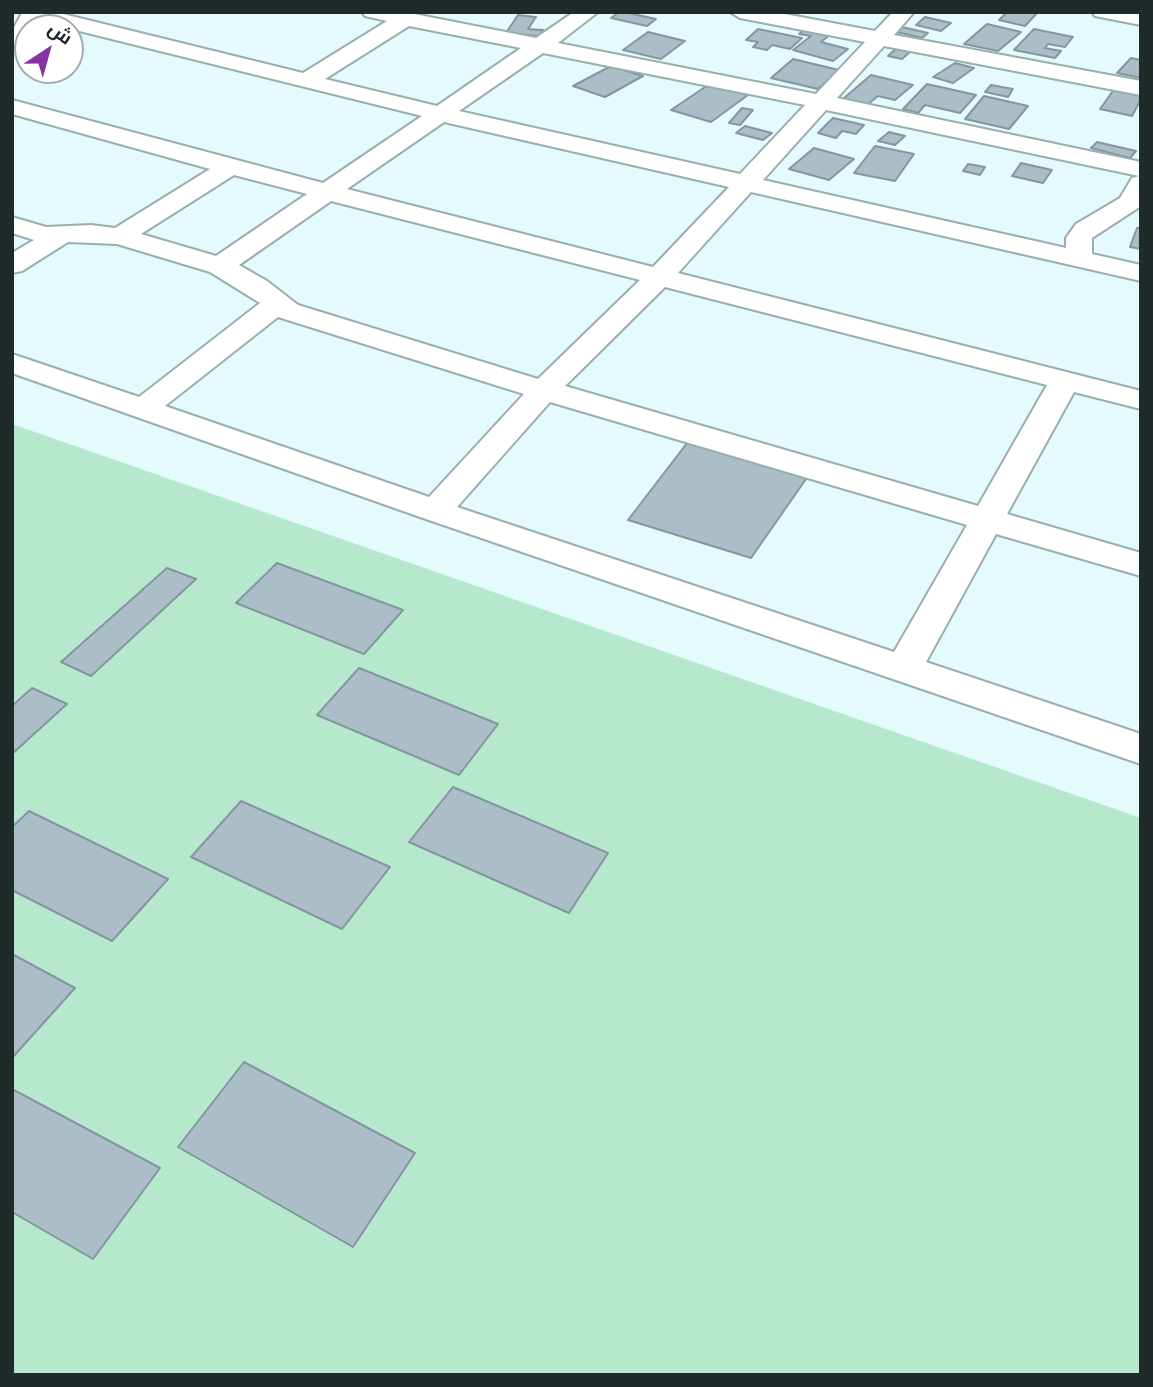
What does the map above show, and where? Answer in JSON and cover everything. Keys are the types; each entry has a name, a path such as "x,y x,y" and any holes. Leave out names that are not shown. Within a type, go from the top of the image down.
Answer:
{"street":[{"path":"372,12 418,17 542,46 1141,169"},
{"path":"220,266 588,12"},
{"path":"740,12 1141,88"},
{"path":"435,511 544,390 660,276 904,12"},
{"path":"1102,12 1141,19"},
{"path":"12,43 24,31 30,13 441,114 1141,273"},
{"path":"306,81 418,17"},
{"path":"12,107 230,167 329,190 1141,400"},
{"path":"120,236 230,167"},
{"path":"1079,259 1079,238 1084,230 1130,203 1141,183"},
{"path":"12,225 45,235 91,233 120,236 220,266 257,287 288,311 544,390 1141,565"},
{"path":"12,265 59,236"},
{"path":"144,408 276,304"},
{"path":"12,363 435,511 1141,749"},
{"path":"902,670 1066,379"}],"green space":[{"path":"12,424 1141,818 1141,1375 12,1375"}],"building":[{"path":"619,12 656,19 647,26 611,18"},
{"path":"1007,12 1038,12 1025,26 999,20"},
{"path":"518,15 536,17 528,29 543,30 539,36 506,33"},
{"path":"925,17 951,23 941,31 916,25"},
{"path":"987,24 1021,32 998,51 964,44"},
{"path":"902,27 928,33 922,38 897,32"},
{"path":"806,28 831,34 821,42 848,49 833,61 793,50 811,36 799,34"},
{"path":"758,29 802,38 790,49 772,45 767,50 753,47 758,42 746,40"},
{"path":"1034,29 1073,37 1065,47 1048,44 1045,48 1061,51 1055,58 1014,50"},
{"path":"648,32 685,41 661,59 623,50"},
{"path":"899,46 913,49 902,59 888,56"},
{"path":"1131,58 1141,60 1141,78 1117,73"},
{"path":"793,59 839,70 818,89 771,78"},
{"path":"955,63 974,68 953,83 933,77"},
{"path":"611,66 643,76 605,97 573,86"},
{"path":"871,75 913,85 895,100 878,96 867,105 843,99"},
{"path":"927,84 976,95 960,113 925,105 918,113 903,109"},
{"path":"708,85 748,95 711,122 671,110"},
{"path":"991,85 1013,89 1008,97 985,92"},
{"path":"1115,88 1141,93 1141,99 1132,116 1100,109"},
{"path":"984,96 1028,106 1009,129 965,119"},
{"path":"742,108 753,110 740,125 729,123"},
{"path":"833,118 864,125 856,134 842,131 836,138 818,133"},
{"path":"745,126 772,133 763,140 736,133"},
{"path":"889,132 905,136 895,145 878,141"},
{"path":"1097,142 1136,151 1130,158 1091,148"},
{"path":"875,146 914,154 895,181 854,173"},
{"path":"814,148 854,159 829,180 789,169"},
{"path":"1021,163 1052,170 1043,183 1012,176"},
{"path":"968,164 985,167 980,175 963,171"},
{"path":"1137,228 1141,228 1141,249 1130,247"},
{"path":"694,434 813,469 751,558 628,520"},
{"path":"277,563 403,610 364,654 236,603"},
{"path":"167,568 196,579 91,676 61,662"},
{"path":"359,668 498,724 459,775 317,715"},
{"path":"32,688 67,704 12,754 12,706"},
{"path":"453,787 608,853 569,913 409,842"},
{"path":"241,801 390,867 342,929 191,857"},
{"path":"29,811 168,879 112,941 12,890 12,827"},
{"path":"12,954 75,988 12,1058"},
{"path":"244,1062 415,1153 353,1247 178,1147"},
{"path":"12,1089 160,1168 93,1259 12,1212"}]}
